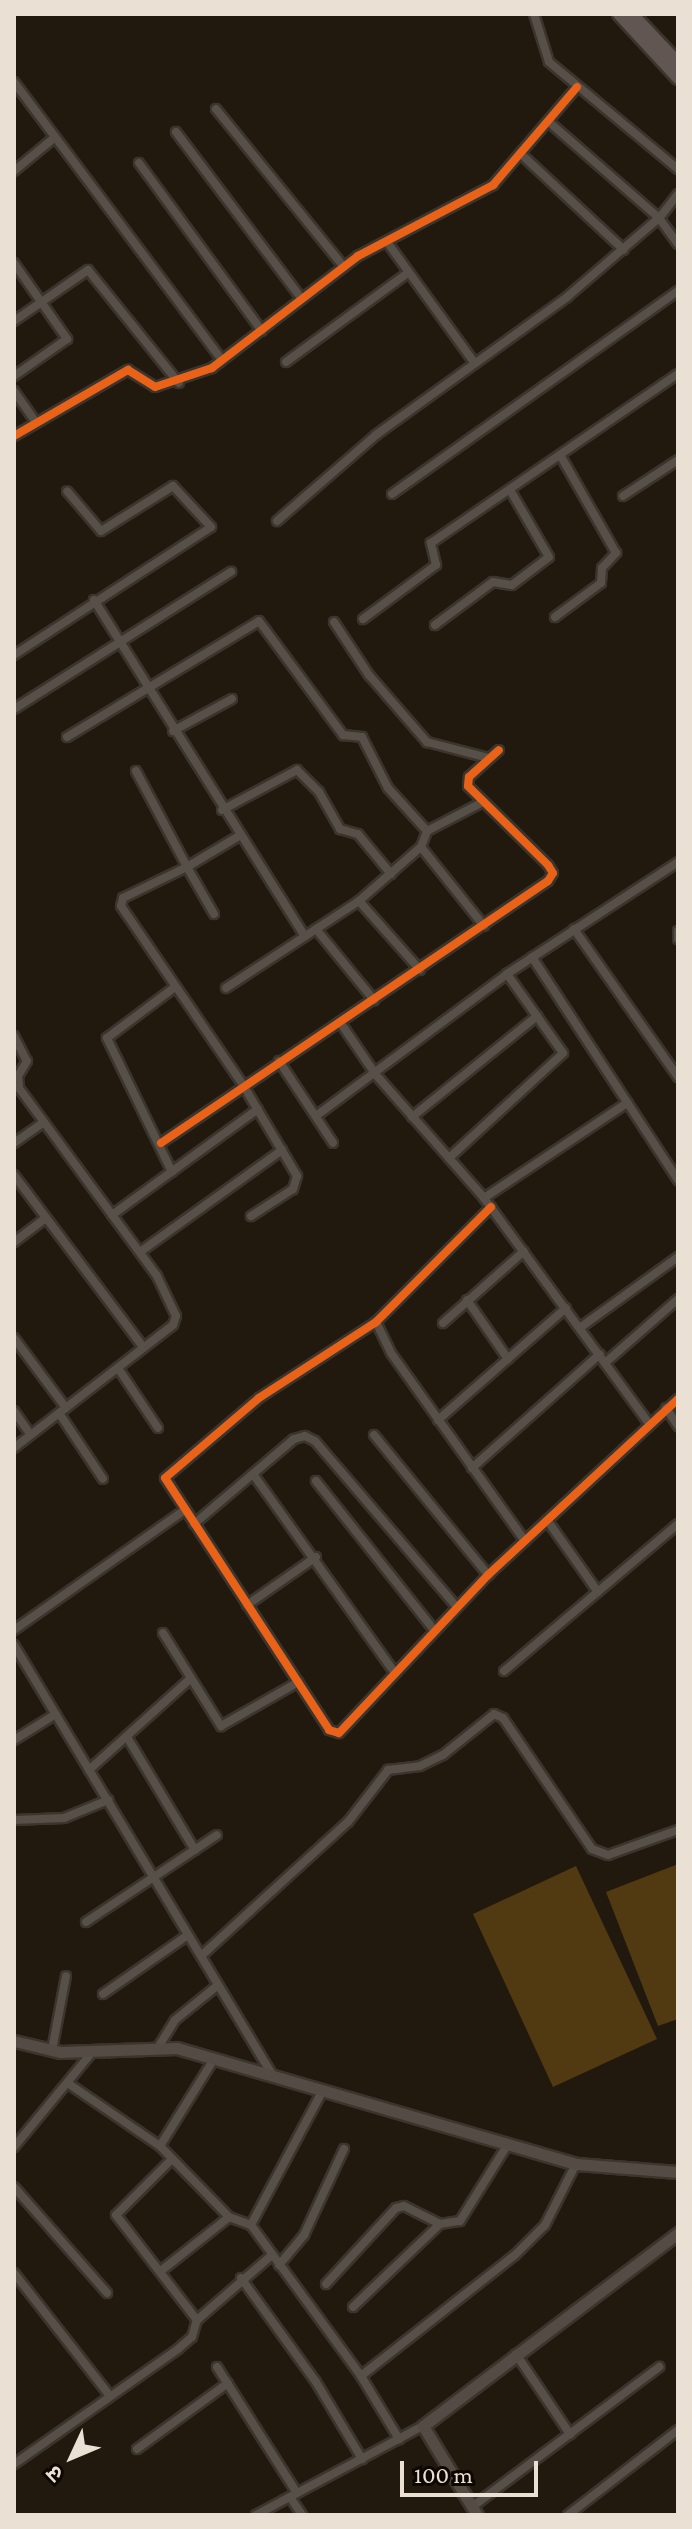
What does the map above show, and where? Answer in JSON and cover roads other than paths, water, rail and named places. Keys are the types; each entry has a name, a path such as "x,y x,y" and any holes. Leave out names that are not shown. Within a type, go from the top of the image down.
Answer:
{"main road":[{"path":"619,14 678,78"},
{"path":"632,14 678,63"},
{"path":"14,2041 52,2050 177,2048 576,2164 678,2172"},
{"path":"474,2511 423,2426 678,2233"}],"street":[{"path":"534,14 544,57 678,169"},
{"path":"14,82 222,360"},
{"path":"14,436 35,421 128,370 155,387 179,383 222,360 343,266 479,194 522,155 577,87"},
{"path":"216,109 343,266"},
{"path":"549,122 659,218 678,244"},
{"path":"176,132 302,299"},
{"path":"16,165 54,138"},
{"path":"522,155 624,250"},
{"path":"139,163 262,331"},
{"path":"277,521 376,435 624,250 659,218 678,194"},
{"path":"387,242 474,362"},
{"path":"14,263 45,301 67,341 14,376"},
{"path":"14,321 88,270 179,383"},
{"path":"286,362 409,272"},
{"path":"392,494 678,291"},
{"path":"363,619 436,565 431,543 678,374"},
{"path":"14,391 35,421"},
{"path":"555,617 601,583 602,568 616,553 560,455"},
{"path":"623,496 678,460"},
{"path":"15,654 94,600 209,531 210,523 173,486 101,531 67,491"},
{"path":"435,625 493,582 512,585 549,557 510,490"},
{"path":"14,709 231,572"},
{"path":"94,600 222,810 305,936"},
{"path":"67,737 259,621 343,735 361,735 388,788 427,831"},
{"path":"334,622 369,675 427,742 489,758"},
{"path":"173,731 232,699"},
{"path":"161,1143 548,881 553,873 483,802 467,781 499,750"},
{"path":"222,810 297,770 319,792 340,829 358,834 391,874"},
{"path":"136,771 214,914"},
{"path":"226,988 359,901 421,847 427,831 483,802"},
{"path":"239,836 121,902 258,1109 297,1184 251,1216"},
{"path":"421,847 484,926"},
{"path":"316,1116 376,1075 507,974 678,862"},
{"path":"359,901 420,970"},
{"path":"316,929 374,1000"},
{"path":"574,929 678,1077"},
{"path":"678,931 678,939"},
{"path":"532,957 678,1180"},
{"path":"449,1158 561,1058 561,1047 507,974"},
{"path":"172,1172 161,1143 107,1038 175,987"},
{"path":"412,1117 537,1016"},
{"path":"340,1022 376,1075 491,1207 648,1422 647,1432 488,1575 335,1734 194,1524 166,1475 259,1398 376,1322 491,1207"},
{"path":"14,1036 27,1061 18,1076 19,1088 140,1252 176,1316 173,1325 14,1448"},
{"path":"279,1061 333,1143"},
{"path":"484,1198 627,1103"},
{"path":"112,1215 258,1109"},
{"path":"14,1143 43,1123"},
{"path":"140,1252 282,1150"},
{"path":"14,1175 144,1348"},
{"path":"14,1242 45,1219"},
{"path":"443,1323 524,1251"},
{"path":"581,1327 678,1257"},
{"path":"472,1468 602,1358 678,1299"},
{"path":"467,1300 508,1359"},
{"path":"438,1420 566,1308"},
{"path":"376,1322 438,1420 525,1541"},
{"path":"14,1338 63,1410 103,1479"},
{"path":"118,1368 158,1428"},
{"path":"648,1422 678,1399"},
{"path":"666,1408 678,1426"},
{"path":"14,1411 31,1435"},
{"path":"374,1435 488,1575"},
{"path":"194,1524 294,1439 315,1441 457,1607"},
{"path":"253,1474 316,1557 394,1672"},
{"path":"316,1481 434,1630"},
{"path":"14,1630 185,1510"},
{"path":"547,1520 598,1592"},
{"path":"504,1671 678,1524"},
{"path":"247,1605 316,1557"},
{"path":"163,1633 218,1723 227,1727 298,1682"},
{"path":"15,1649 273,2076"},
{"path":"89,1770 191,1678"},
{"path":"14,1740 56,1714"},
{"path":"201,1956 348,1822 388,1770 420,1766 443,1755 494,1714 503,1718 592,1849 608,1855 678,1830"},
{"path":"127,1737 195,1850"},
{"path":"14,1820 75,1816 108,1800"},
{"path":"86,1922 217,1835"},
{"path":"103,1994 188,1935"},
{"path":"52,2050 66,1976"},
{"path":"157,2049 175,2020 218,1985"},
{"path":"14,2147 69,2084 93,2051"},
{"path":"160,2146 214,2059"},
{"path":"69,2084 160,2146 170,2161 229,2217 251,2225 361,2376 399,2439"},
{"path":"251,2225 323,2090"},
{"path":"326,2284 396,2208 404,2206 440,2224 460,2221 508,2144"},
{"path":"279,2265 304,2235 344,2149"},
{"path":"170,2161 115,2211 197,2320"},
{"path":"361,2376 515,2255 557,2207 576,2164"},
{"path":"14,2187 107,2293"},
{"path":"162,2270 229,2217"},
{"path":"353,2307 440,2224"},
{"path":"14,2464 192,2337 197,2320 241,2278 272,2255"},
{"path":"14,2273 110,2396"},
{"path":"241,2278 316,2382 362,2459"},
{"path":"516,2354 570,2434"},
{"path":"217,2367 294,2495 302,2515"},
{"path":"474,2511 659,2367"},
{"path":"137,2449 228,2383"},
{"path":"256,2515 423,2426"},
{"path":"568,2515 678,2430"}]}
